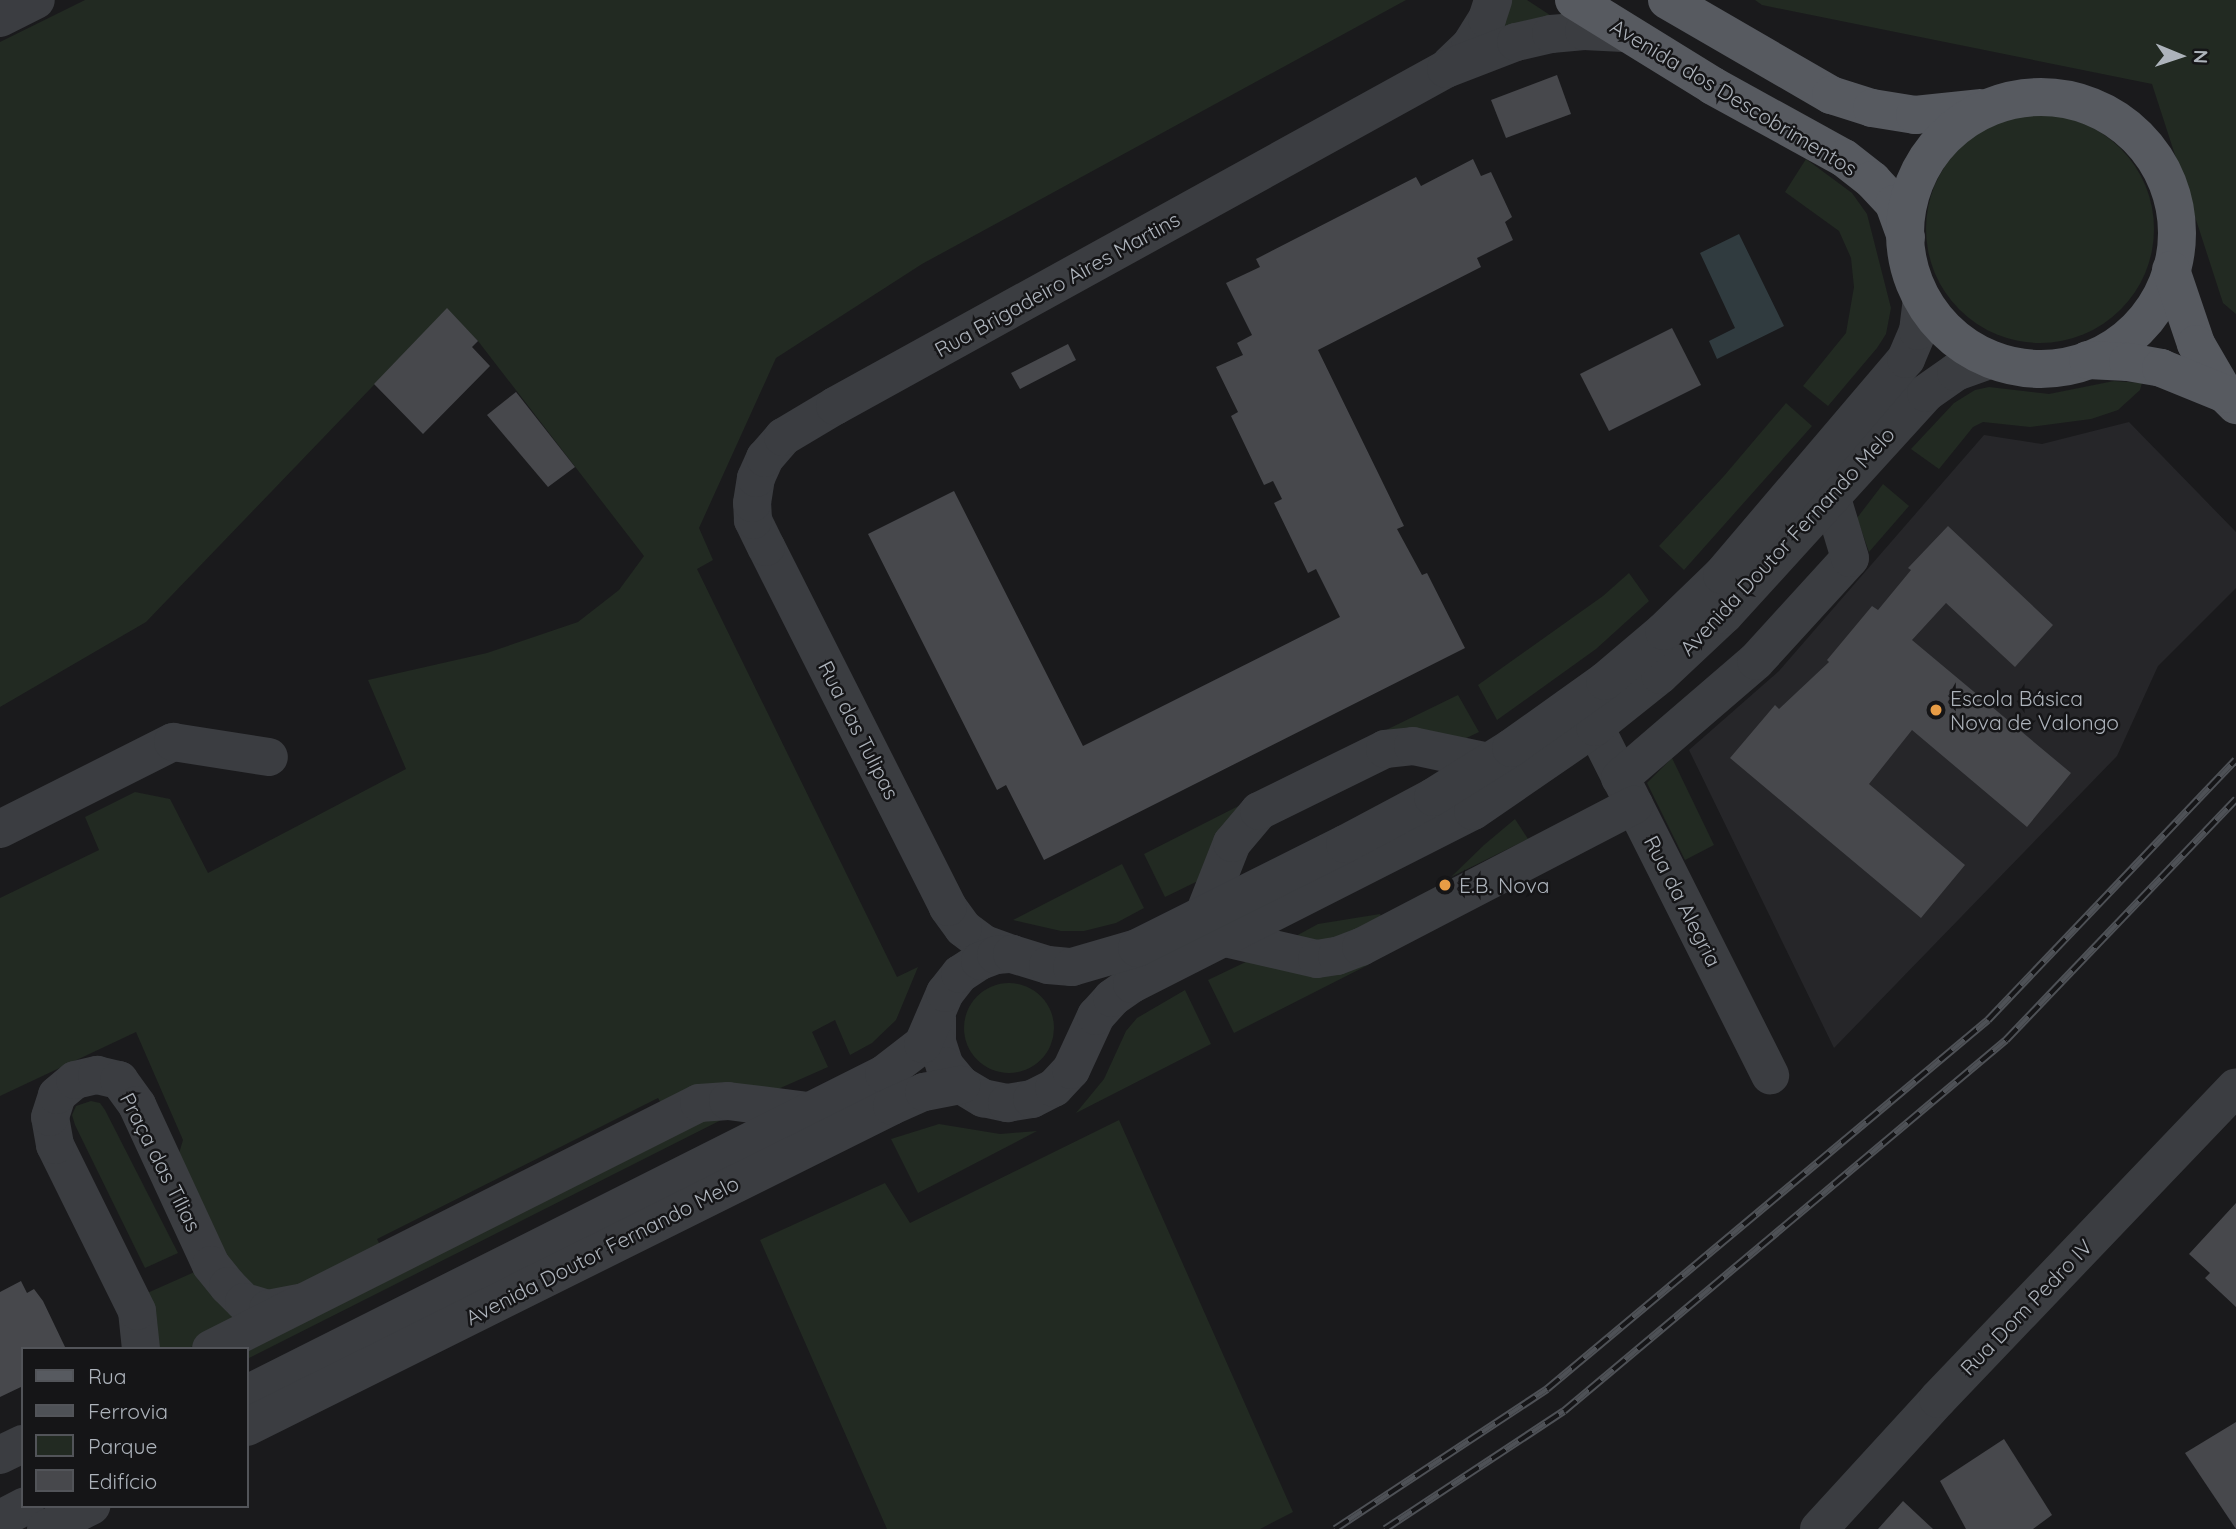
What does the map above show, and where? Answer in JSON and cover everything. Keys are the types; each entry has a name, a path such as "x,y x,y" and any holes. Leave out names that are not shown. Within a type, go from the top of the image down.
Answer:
{"main road":[{"name":"Avenida dos Descobrimentos","path":"1574,0 1624,33 1844,159 1872,180 1894,204 1906,237"},
{"path":"1667,0 1842,98 1872,108 1915,115 1985,108 2030,96 2075,100 2117,119 2150,150 2171,192 2178,237 2169,281 2148,320 2114,349 2073,367 2029,370 1989,360 1949,335 1922,300 1907,258 1906,214 1919,170 1947,133 1985,108"},
{"path":"2171,270 2196,344 2230,400"},
{"path":"2088,360 2128,362 2161,368 2230,400"}],"street":[{"path":"0,18 36,0"},
{"name":"Rua Brigadeiro Aires Martins","path":"1446,69 1470,46 1487,19 1493,0"},
{"name":"Rua Brigadeiro Aires Martins","path":"770,554 753,520 752,503 756,478 765,458 783,438 1446,69 1516,42 1551,34 1584,31 1624,33"},
{"name":"Avenida Doutor Fernando Melo","path":"248,1427 924,1092 961,1085 983,1098 1007,1103 1032,1099 1054,1088 1071,1070 1096,1016 1112,998 1215,926 1345,844 1489,762 1605,681 1664,631 1722,575 1906,359 1918,331 1922,300"},
{"name":"Avenida Doutor Fernando Melo","path":"248,1393 906,1059 923,1044 941,1005 960,974 980,961 996,955 1012,954 1048,965 1072,967 1215,926 1473,811 1595,727 1660,675 1724,615 1926,393 1956,372 1989,360"},
{"path":"1489,762 1413,746 1385,749 1259,811 1232,843 1215,926 1317,959 1337,956 1361,947 1627,792 1756,662 1850,558 1831,495"},
{"name":"Rua das Tulipas","path":"770,554 948,907"},
{"name":"Rua da Alegria","path":"1595,727 1770,1075"},
{"path":"0,829 173,742 269,757"},
{"path":"948,907 963,928 984,944 1012,954"},
{"path":"948,907 951,954 937,1042 945,1066 961,1085"},
{"name":"Avenida Doutor Fernando Melo","path":"1048,965 1066,981 1078,1001 1084,1025 1081,1048"},
{"name":"Praça das Tílias","path":"141,1347 137,1311 55,1145 50,1117 57,1095 75,1080 97,1075 119,1080 137,1105 211,1265 244,1302 268,1309 303,1302"},
{"name":"Rua Dom Pedro IV","path":"1819,1529 1947,1390 2236,1087"},
{"path":"215,1347 699,1103 728,1101 808,1111"},
{"path":"0,1455 21,1445"},
{"path":"0,1519 21,1508"},
{"path":"46,1529 87,1508"}],"shaded area":[{"path":"1739,234 1784,326 1717,359 1709,341 1735,328 1700,253"},
{"name":"Escola Básica Nova de Valongo","path":"2129,422 2236,532 2236,588 2158,666 2117,756 1834,1048 1689,750 1779,671 1984,435 2042,444"}],"green space":[{"path":"85,0 1406,0 922,264 776,358 699,528 713,560 697,569 897,977 918,967 896,1020 872,1043 850,1055 835,1020 812,1032 828,1067 769,1093 664,1108 658,1098 377,1239 383,1251 304,1292 249,1288 226,1263 176,1163 183,1140 136,1032 0,1096 0,898 99,850 85,817 135,792 170,799 208,873 406,769 368,680 487,653 578,622 619,590 644,556 478,341 447,309 146,622 0,707 0,42"},
{"path":"1507,0 1527,0 1553,17 1495,34"},
{"path":"1755,0 2236,0 2236,314 2223,303 2152,84 1762,5"},
{"path":"2029,115 2051,115 2084,123 2121,148 2146,185 2154,229 2146,273 2121,310 2084,335 2051,343 2029,343 1996,335 1959,310 1934,273 1926,240 1926,218 1934,185 1959,148 1996,123"},
{"path":"1806,159 1852,193 1867,214 1891,308 1886,334 1877,348 1828,406 1803,386 1846,333 1854,287 1851,258 1839,231 1785,192"},
{"path":"2114,381 2142,383 2140,390 2118,410 2091,419 2030,427 1983,422 1973,427 1939,469 1911,449 1954,403 1975,390 1989,387 2049,394"},
{"path":"1786,403 1812,426 1684,570 1659,546 1724,476"},
{"path":"1883,484 1909,506 1869,552 1857,518"},
{"path":"1629,573 1649,601 1596,649 1497,720 1478,685 1603,596"},
{"path":"1458,695 1479,732 1460,741 1349,748"},
{"path":"1672,758 1714,845 1685,860 1647,783"},
{"path":"1329,760 1200,880 1165,897 1144,854"},
{"path":"1515,819 1528,839 1451,877 1484,845"},
{"path":"1122,864 1144,908 1116,923 1084,931 1061,931 1013,920"},
{"path":"1380,914 1383,922 1330,947 1285,942 1318,924"},
{"path":"1363,954 1368,965 1234,1033 1208,980 1252,959"},
{"path":"1009,983 1026,986 1041,996 1051,1011 1054,1028 1051,1045 1041,1060 1026,1070 1009,1073 992,1070 977,1060 967,1045 964,1028 967,1011 977,996 992,986"},
{"path":"1185,990 1211,1044 1076,1113 1104,1079 1126,1031 1137,1018"},
{"path":"91,1101 100,1103 105,1110 178,1253 145,1268 75,1125 72,1115 76,1106"},
{"path":"702,1115 731,1115 248,1358 248,1348"},
{"path":"1119,1120 1293,1512 1260,1529 887,1529 760,1240 885,1183 910,1223"},
{"path":"939,1124 1000,1134 1037,1131 918,1193 891,1139"},
{"path":"199,1270 243,1321 191,1347 158,1347 157,1321 145,1294"}],"building":[{"path":"1557,75 1571,114 1506,138 1491,100"},
{"path":"1473,159 1481,176 1491,172 1512,217 1505,222 1513,240 1477,258 1481,267 1318,350 1404,526 1397,529 1422,575 1427,573 1465,648 1044,860 1006,785 997,790 868,534 954,491 1083,746 1340,617 1316,569 1308,573 1274,503 1282,499 1273,481 1264,485 1231,416 1238,412 1216,367 1243,355 1237,343 1252,335 1226,283 1260,267 1256,259 1416,177 1421,186"},
{"path":"447,308 478,341 472,347 490,366 423,434 374,384"},
{"path":"1672,328 1701,385 1609,431 1580,374"},
{"path":"1068,344 1076,360 1020,389 1011,373"},
{"path":"516,392 575,467 548,487 487,415"},
{"path":"1948,526 2053,625 2015,667 1946,603 1912,640 2071,773 2027,827 1912,730 1869,784 1965,865 1921,918 1730,758 1775,705 1779,709 1829,662 1827,660 1872,606 1878,610 1911,570 1908,568"},
{"path":"2236,1203 2236,1307 2205,1278 2210,1273 2189,1254"},
{"path":"21,1281 27,1293 34,1289 43,1301 65,1347 21,1347 21,1387 0,1397 0,1292"},
{"path":"2236,1422 2236,1529 2185,1453"},
{"path":"2004,1439 2052,1515 2033,1529 1966,1529 1940,1481"},
{"path":"1903,1501 1933,1529 1878,1529"}],"railway":[{"path":"1335,1529 1547,1389 1988,1020 2236,760"},
{"path":"1385,1529 1564,1411 2006,1040 2236,799"}],"place":[{"name":"Escola Básica Nova de Valongo","path":"1936,710"},
{"name":"E.B. Nova","path":"1445,885"}]}
